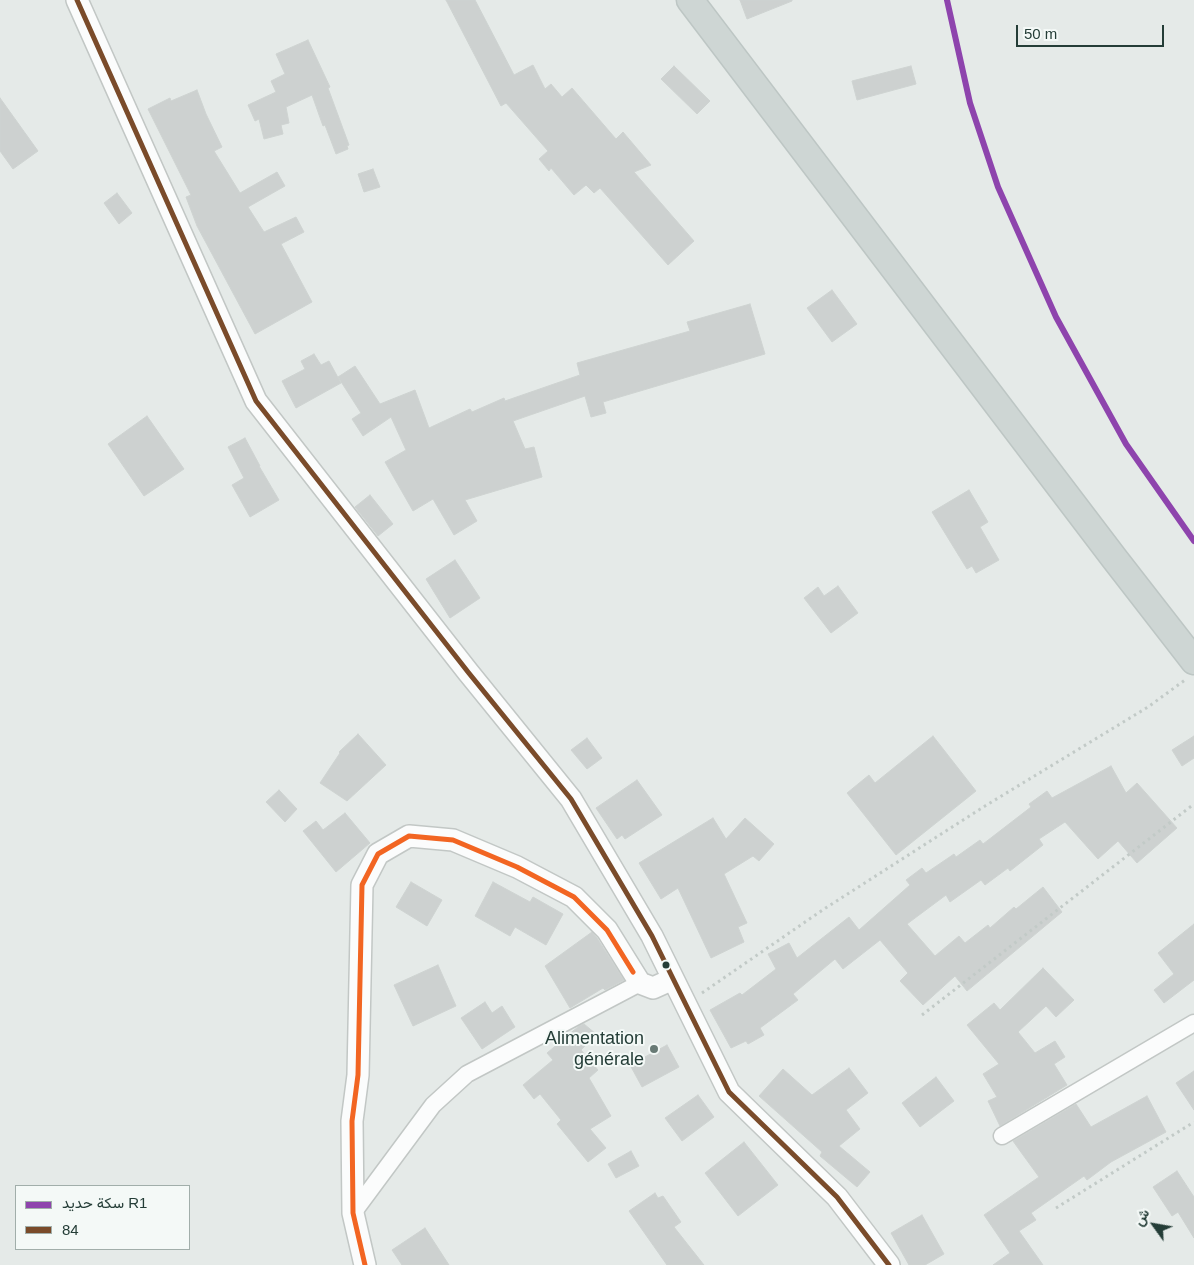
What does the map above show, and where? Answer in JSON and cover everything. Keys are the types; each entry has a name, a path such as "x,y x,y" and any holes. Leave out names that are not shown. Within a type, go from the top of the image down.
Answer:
{"main road":[{"path":"690,0 1188,655"}],"street":[{"path":"77,0 256,401 468,672 571,799 652,936 729,1092 838,1197 889,1265"},
{"path":"365,1265 353,1213 352,1121 358,1075 362,884 378,854 409,836 453,840 517,867 574,897 608,930 640,983 653,988 673,978"},
{"path":"353,1213 433,1105 467,1074 640,983"},
{"path":"1002,1136 1194,1023"}],"path":[{"path":"686,1004 824,909 985,806 1148,706 1188,655"},
{"path":"922,1015 1194,804"},
{"path":"1056,1208 1194,1122"}],"building":[{"path":"446,0 475,0 514,75 533,65 545,89 551,84 562,97 572,88 616,139 623,132 651,165 634,172 694,241 668,265 600,188 594,193 586,185 574,195 551,168 549,171 539,159 548,151 506,103 501,106"},
{"path":"740,0 792,0 792,1 747,19"},
{"path":"308,40 330,87 328,88 349,145 347,146 348,149 336,154 312,95 286,107 289,123 281,125 283,134 264,139 259,119 255,121 248,105 276,92 271,81 285,74 276,54"},
{"path":"674,66 710,101 697,114 661,79"},
{"path":"911,66 916,84 857,100 852,81"},
{"path":"197,90 222,147 214,151 240,193 277,172 285,186 248,207 264,232 296,217 304,232 281,244 312,302 255,334 197,226 186,197 191,195 148,109 170,98 171,101"},
{"path":"0,98 38,151 13,169 0,151"},
{"path":"373,169 380,187 364,192 358,174"},
{"path":"117,193 132,213 119,224 104,203"},
{"path":"832,290 857,324 832,342 807,308"},
{"path":"750,304 765,354 603,402 606,413 591,417 585,396 513,421 525,449 534,447 542,477 465,500 477,521 454,535 433,499 413,511 385,462 406,450 391,417 363,436 352,419 361,413 338,377 355,366 380,404 415,390 429,428 470,409 472,412 504,398 505,401 580,375 577,363 690,331 687,322"},
{"path":"314,354 321,365 329,361 341,383 296,408 282,381 305,369 301,361"},
{"path":"147,416 184,469 144,496 108,444"},
{"path":"245,438 279,500 250,517 232,485 244,478 228,447"},
{"path":"969,490 988,522 980,527 999,560 976,573 972,566 967,569 932,512"},
{"path":"370,495 393,524 378,536 355,507"},
{"path":"455,560 480,598 450,618 426,579"},
{"path":"838,586 858,613 831,633 804,598 818,587 824,596"},
{"path":"358,734 386,765 347,801 320,783 339,752"},
{"path":"933,736 976,791 896,855 847,793 869,775 875,783"},
{"path":"1194,736 1194,758 1182,766 1172,750"},
{"path":"587,738 602,758 587,769 571,750"},
{"path":"1111,766 1126,793 1137,783 1177,828 1137,863 1118,841 1098,859 1065,822 1039,839 1043,845 1010,871 1008,868 985,885 981,880 950,902 946,895 907,924 935,956 959,936 965,943 988,925 990,928 1014,907 1016,909 1043,887 1062,912 967,991 955,976 923,1005 900,981 908,973 880,940 843,969 835,959 793,994 798,1000 760,1028 764,1035 748,1044 746,1041 731,1048 710,1010 740,993 742,995 776,969 768,954 789,943 797,958 849,917 859,930 910,885 906,880 922,868 926,873 954,854 956,857 980,840 983,844 1031,807 1029,804 1047,791 1052,798"},
{"path":"637,780 662,815 625,839 622,835 617,839 596,808"},
{"path":"279,790 297,809 285,822 266,802"},
{"path":"345,813 370,843 336,872 303,831 316,821 323,830"},
{"path":"713,818 726,839 745,818 774,844 759,861 753,856 724,874 747,923 738,927 744,942 711,958 678,888 661,899 639,863"},
{"path":"411,882 442,900 427,926 396,907"},
{"path":"493,882 530,902 533,897 563,914 546,945 515,927 510,936 475,916"},
{"path":"1194,924 1194,980 1164,1003 1154,990 1174,974 1158,953"},
{"path":"592,932 624,980 605,990 603,988 570,1008 545,966"},
{"path":"438,965 456,1006 413,1026 394,985"},
{"path":"1043,968 1074,1000 1056,1017 1046,1006 1018,1032 1035,1053 1055,1041 1065,1057 1054,1064 1067,1085 1000,1126 988,1101 997,1097 983,1074 999,1064 967,1025 994,1003 1000,1010"},
{"path":"485,1002 492,1013 502,1006 515,1027 482,1049 461,1018"},
{"path":"584,1024 596,1034 581,1050 598,1070 589,1078 611,1116 590,1129 606,1148 588,1162 557,1124 561,1120 540,1094 534,1099 523,1085 553,1060 547,1053 579,1026"},
{"path":"667,1045 679,1067 642,1087 630,1065"},
{"path":"849,1068 868,1093 846,1110 860,1129 839,1146 870,1172 857,1187 820,1156 822,1152 759,1096 783,1069 812,1095"},
{"path":"1194,1071 1194,1110 1176,1083"},
{"path":"936,1077 954,1101 920,1127 902,1103"},
{"path":"698,1095 714,1117 682,1141 665,1118"},
{"path":"1147,1096 1166,1132 1111,1162 1087,1180 1084,1176 1031,1213 1036,1220 1019,1231 1043,1265 993,1265 1010,1253 984,1215 1039,1177 1013,1141 1076,1104 1091,1127"},
{"path":"744,1142 778,1185 738,1216 705,1173"},
{"path":"631,1151 639,1166 616,1178 608,1164"},
{"path":"1177,1171 1194,1197 1194,1238 1178,1212 1172,1216 1153,1187"},
{"path":"655,1193 658,1198 663,1196 681,1222 674,1227 704,1265 667,1265 629,1211"},
{"path":"922,1215 944,1254 925,1265 909,1265 891,1233"},
{"path":"425,1228 449,1265 402,1265 392,1250"}],"rail line":[{"name":"R1","path":"947,0 970,103 998,187 1056,317 1126,444 1194,541"}],"transit line":[{"name":"84","path":"77,0 256,401 468,672 571,799 652,936 729,1092 837,1197 889,1265"},
{"path":"365,1265 353,1213 352,1121 358,1075 362,885 378,854 409,836 453,840 517,867 574,897 607,930 633,972"}],"place":[{"name":"Alimentation générale","path":"654,1049"}]}
